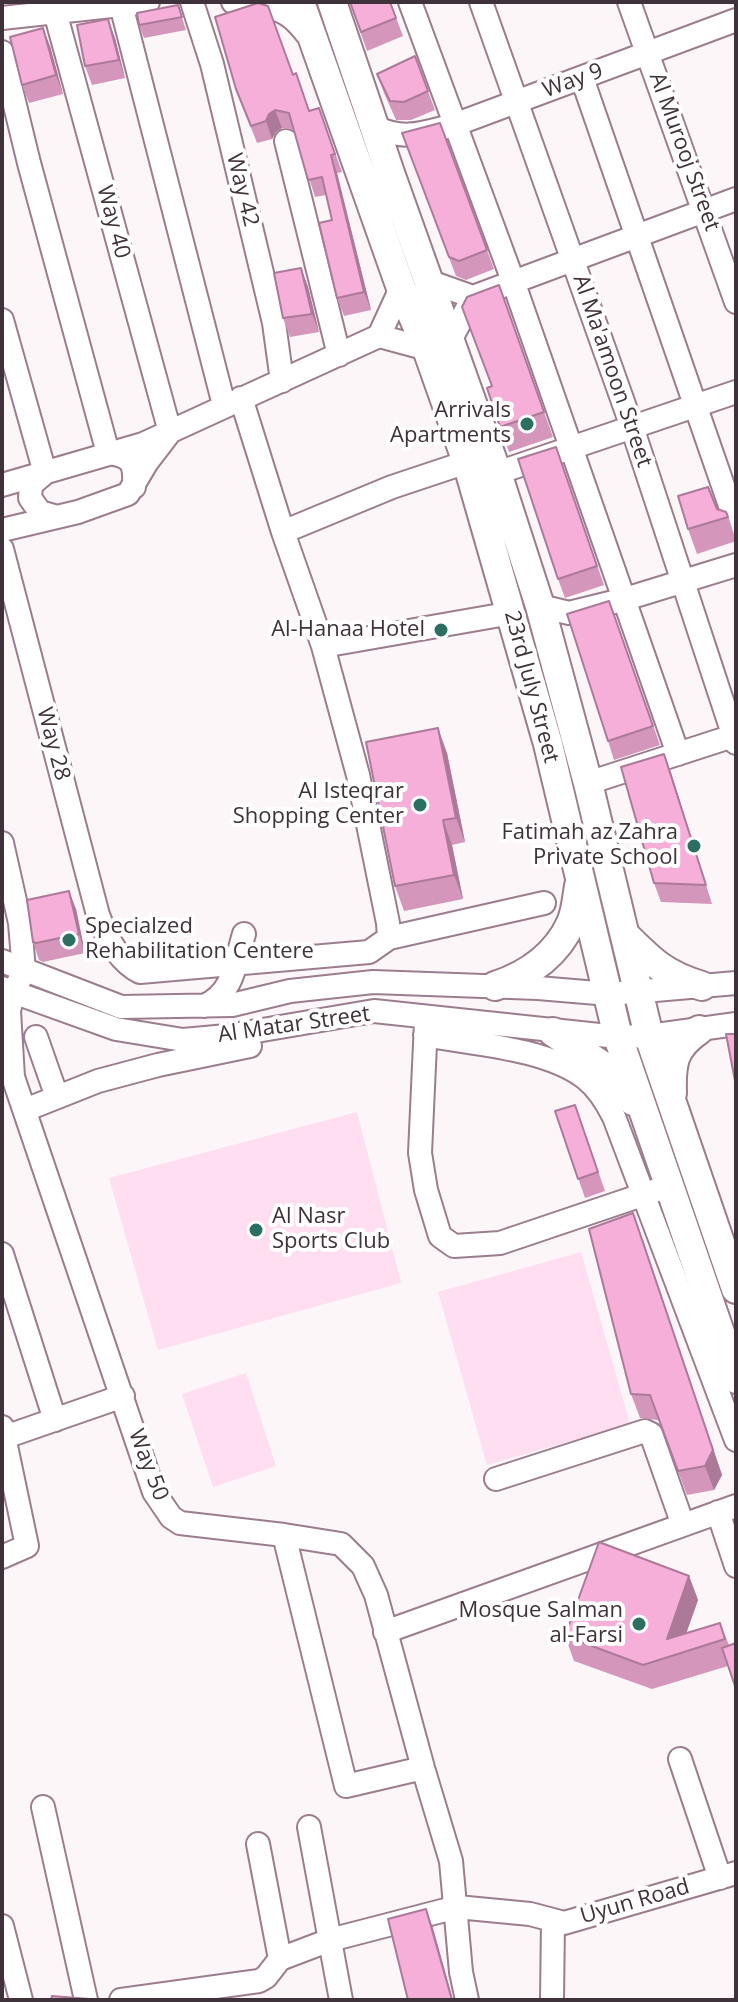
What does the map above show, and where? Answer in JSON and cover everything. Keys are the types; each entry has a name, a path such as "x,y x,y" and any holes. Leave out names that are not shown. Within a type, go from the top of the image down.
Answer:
{"main road":[{"name":"23rd July Street","path":"300,2 401,288 438,345 497,473 540,606 588,783 649,1036 672,1106 725,1235 736,1289"},
{"name":"23rd July Street","path":"332,2 428,281 438,345 467,462 548,744 618,1037 644,1114 656,1190 736,1379"},
{"path":"270,3 296,15 313,36"},
{"path":"495,986 516,979 548,958 571,923 580,881"},
{"path":"625,935 673,978 702,986"},
{"path":"672,1106 671,1064 685,1040 699,1030"},
{"path":"553,1032 603,1066 644,1114"}],"street":[{"path":"2,18 42,9 148,2"},
{"name":"Way 42","path":"192,2 212,64 271,307 282,381"},
{"path":"233,2 242,6 270,3"},
{"path":"410,2 513,281 678,754"},
{"name":"Al Ma'amoon Street","path":"481,2 632,427 735,738"},
{"name":"Al Murooj Street","path":"629,2 736,302"},
{"path":"107,5 233,401 323,646 358,775 382,887 389,938"},
{"name":"Way 40","path":"42,9 170,432"},
{"name":"Way 9","path":"409,137 454,125 736,20"},
{"path":"2,52 108,453"},
{"path":"582,78 736,523"},
{"path":"374,127 409,137 398,152 390,173"},
{"path":"286,141 339,355"},
{"path":"2,485 143,444 379,336 438,345 473,297 736,199"},
{"path":"428,281 473,297"},
{"path":"379,336 401,288"},
{"path":"2,320 45,473"},
{"path":"497,473 736,392"},
{"path":"2,530 78,512 128,494 170,432"},
{"path":"108,453 122,454 129,459 133,466 134,487"},
{"path":"283,532 392,487 467,462"},
{"path":"45,473 31,485 30,498 40,512 54,516"},
{"name":"Way 28","path":"2,549 106,937 129,966 140,972 244,963"},
{"path":"540,606 569,613 736,565"},
{"path":"323,646 512,613"},
{"path":"551,649 560,622 569,613"},
{"path":"588,783 735,738"},
{"path":"2,843 20,923 24,971"},
{"path":"203,1007 222,995 244,963 369,952 389,938 544,903"},
{"path":"244,934 244,963 257,983 290,991"},
{"name":"Al Matar Street","path":"2,961 121,1007 232,1005 290,991 373,982 609,994 736,983"},
{"name":"Way 50","path":"24,971 8,990 13,1077 154,1492 171,1517 180,1523 341,1544 363,1566 376,1595 451,1861 461,1972 467,2000"},
{"name":"Al Matar Street","path":"8,990 116,1029 183,1040 227,1036 374,1011 401,1014 426,1026 618,1037 649,1036 736,1024"},
{"path":"25,1110 98,1081 158,1065 401,1014"},
{"path":"656,1190 500,1243 454,1246 440,1236 426,1190 420,1153 426,1026 561,1064 586,1078 605,1099 656,1190 736,1440"},
{"path":"36,1037 57,1097"},
{"path":"2,1056 13,1077"},
{"path":"2,1254 55,1420"},
{"path":"2,1557 27,1546 3,1434 123,1396"},
{"path":"496,1479 645,1431 651,1434 683,1525"},
{"path":"385,1632 727,1509 736,1566"},
{"path":"284,1535 346,1786 423,1768"},
{"path":"680,1759 728,1875"},
{"path":"43,1807 86,2000"},
{"path":"309,1827 341,2000"},
{"path":"258,1844 280,1959"},
{"name":"Uyun Road","path":"121,2000 260,1991 280,1959 330,1940 457,1907 530,1914 553,1922 575,1920 728,1875"},
{"path":"552,2000 553,1922"},
{"path":"2,1926 21,2000"}],"shaded area":[{"name":"Al Nasr Sports Club","path":"357,1112 401,1283 158,1350 109,1178"},
{"path":"581,1252 630,1424 487,1465 438,1292"},
{"path":"246,1373 276,1466 213,1487 182,1394"}],"building":[{"path":"350,2 390,2 396,18 361,32"},
{"path":"258,3 268,6 309,111 319,108 335,154 331,155 364,292 337,298 319,223 332,220 322,177 308,180 289,113 275,110 266,121 251,126 236,89 215,17"},
{"path":"178,5 182,17 139,25 137,13"},
{"path":"108,19 119,60 85,66 77,25"},
{"path":"43,28 56,75 22,85 10,37"},
{"path":"415,56 428,91 404,102 390,101 377,74"},
{"path":"440,123 487,250 459,261 449,257 402,133"},
{"path":"301,268 312,314 283,318 274,273"},
{"path":"499,285 544,412 500,427 487,388 492,386 462,307 467,297"},
{"path":"556,447 597,566 558,579 518,459"},
{"path":"708,487 717,509 726,512 728,517 688,529 678,496"},
{"path":"609,601 653,726 608,741 567,614"},
{"name":"Al Isteqrar Shopping Center","path":"438,728 456,818 443,820 454,875 395,886 366,742"},
{"path":"664,754 706,885 654,883 621,767"},
{"path":"69,891 79,934 33,942 27,900"},
{"path":"726,1034 736,1034 736,1086"},
{"path":"575,1105 598,1172 578,1179 555,1111"},
{"path":"633,1213 713,1450 705,1466 678,1471 650,1395 631,1394 589,1229"},
{"name":"Mosque Salman al-Farsi","path":"599,1542 689,1576 667,1639 720,1623 725,1639 643,1665 565,1636"},
{"path":"736,1643 736,1689 722,1648"},
{"path":"426,1909 452,2000 408,2000 388,1919"},
{"path":"52,1996 102,2000 51,2000"}],"place":[{"name":"Arrivals Apartments","path":"527,424"},
{"name":"Al-Hanaa Hotel","path":"441,630"},
{"name":"Al Isteqrar Shopping Center","path":"420,805"},
{"name":"Fatimah az Zahra Private School","path":"694,846"},
{"name":"Specialzed Rehabilitation Centere","path":"69,940"},
{"name":"Al Nasr Sports Club","path":"256,1230"},
{"name":"Mosque Salman al-Farsi","path":"639,1624"}]}
